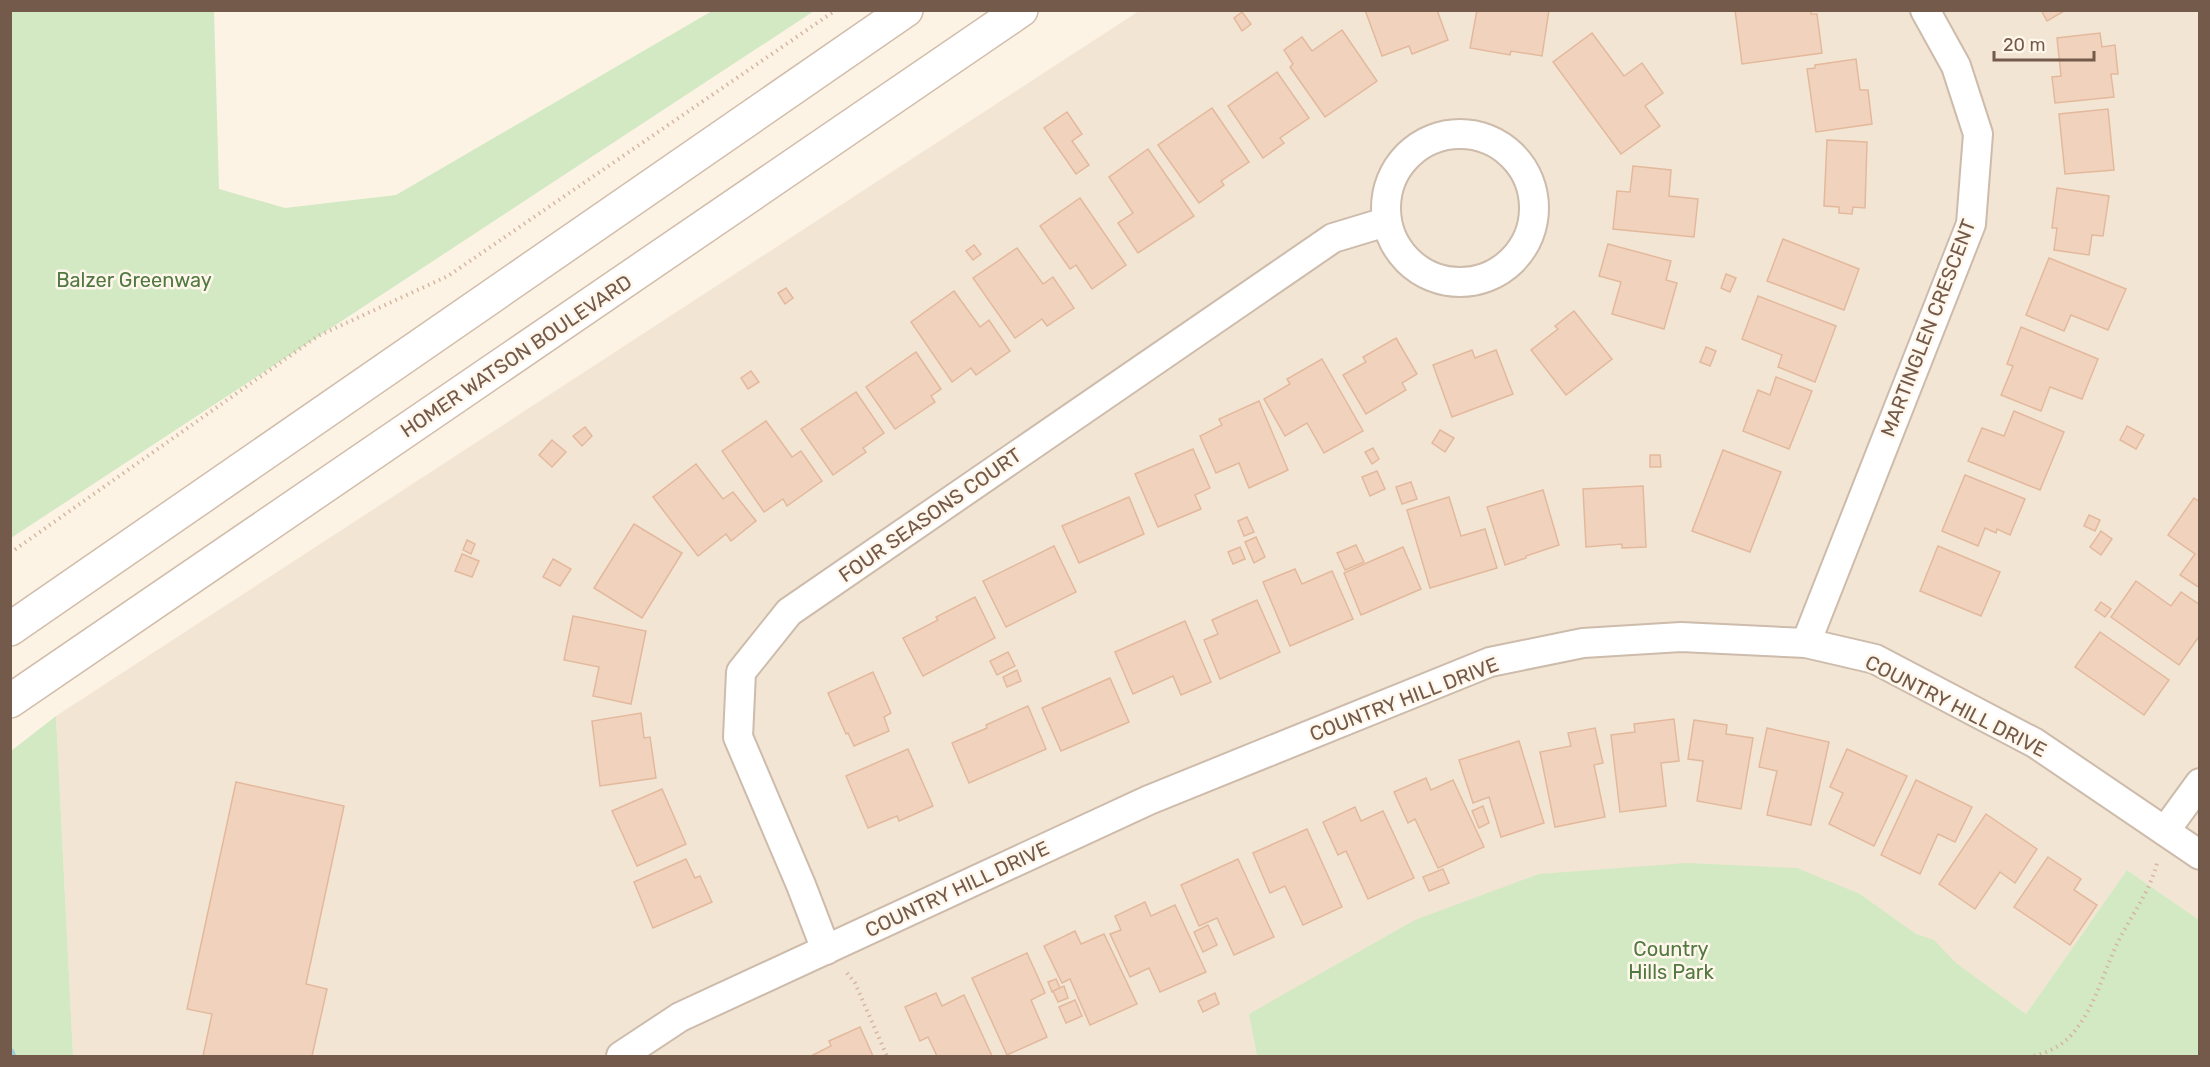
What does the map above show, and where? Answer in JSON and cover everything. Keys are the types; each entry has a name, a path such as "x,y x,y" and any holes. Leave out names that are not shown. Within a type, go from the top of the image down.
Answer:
{"main road":[{"path":"10,629 906,10"},
{"name":"HOMER WATSON BOULEVARD","path":"10,701 1021,10"}],"street":[{"name":"MARTINGLEN CRESCENT","path":"1806,643 1971,224 1978,134 1956,66 1925,10"},
{"path":"1465,133 1490,140 1509,152 1525,172 1533,192 1534,218 1528,239 1513,261 1493,275 1468,283 1440,280 1416,269 1395,246 1386,222 1387,191 1397,167 1417,147 1440,136 1465,133"},
{"name":"FOUR SEASONS COURT","path":"826,950 738,737 741,672 789,612 1333,238 1386,222"},
{"name":"COUNTRY HILL DRIVE","path":"621,1056 680,1017 1149,800 1490,662 1583,644 1681,637 1806,643 1875,659 2035,743 2199,855"},
{"path":"2165,831 2199,783"}],"path":[{"path":"10,553 318,336 448,276 836,10"},
{"path":"2034,1056 2052,1051 2073,1033 2090,1008 2120,939 2153,881 2165,831"},
{"path":"826,950 855,983 888,1056"}],"shaded area":[{"path":"1139,11 2199,11 2199,920 2127,870 2026,1014 1860,894 1249,1013 1257,1056 73,1056 56,716"}],"green space":[{"name":"Balzer Greenway","path":"10,11 214,11 219,189 285,208 396,195 712,11 814,11 11,538"},
{"path":"56,716 73,1056 11,1056 11,751"},
{"name":"Country Hills Park","path":"1687,863 1797,868 1860,894 1916,934 1934,940 1956,963 2026,1014 2127,870 2199,920 2199,1056 1257,1056 1249,1014 1415,920 1539,874"}],"building":[{"path":"1365,10 1437,10 1448,40 1412,54 1409,46 1382,56"},
{"path":"1477,10 1549,10 1542,56 1511,51 1510,55 1470,48"},
{"path":"1735,10 1811,10 1811,14 1817,14 1822,53 1742,64"},
{"path":"2041,10 2066,10 2047,21"},
{"path":"1242,12 1251,24 1242,31 1234,18"},
{"path":"1342,30 1377,81 1325,117 1290,67 1293,64 1284,50 1302,37 1312,51"},
{"path":"1592,33 1624,76 1642,63 1663,93 1645,106 1660,126 1621,154 1553,62"},
{"path":"2100,33 2102,47 2115,45 2118,74 2111,74 2114,97 2055,103 2052,77 2061,76 2057,38"},
{"path":"1856,59 1860,90 1868,90 1872,124 1816,132 1807,69 1815,68 1815,65"},
{"path":"1277,72 1309,118 1280,138 1284,143 1263,158 1228,106"},
{"path":"1212,108 1249,162 1221,181 1224,185 1199,203 1158,145"},
{"path":"2108,109 2114,170 2065,174 2059,114"},
{"path":"1067,112 1082,134 1072,141 1089,165 1076,174 1044,128"},
{"path":"1827,140 1867,142 1865,208 1853,207 1852,214 1839,213 1839,207 1824,206"},
{"path":"1148,149 1194,216 1138,253 1118,223 1133,213 1109,177"},
{"path":"1633,166 1671,170 1669,196 1698,199 1694,237 1613,229 1617,191 1630,192"},
{"path":"2057,188 2109,196 2103,236 2092,235 2089,255 2054,250 2057,228 2052,228"},
{"path":"1080,198 1126,265 1092,289 1076,265 1070,269 1040,226"},
{"path":"1783,239 1859,269 1844,310 1767,281"},
{"path":"1608,244 1671,261 1666,280 1677,283 1664,329 1612,314 1621,282 1599,276"},
{"path":"974,245 981,254 973,260 966,251"},
{"path":"1017,248 1043,284 1053,277 1074,308 1047,326 1042,319 1015,338 973,278"},
{"path":"2049,258 2126,289 2108,330 2071,315 2064,331 2026,315"},
{"path":"1726,274 1736,278 1730,292 1721,288"},
{"path":"786,288 793,298 785,304 778,293"},
{"path":"954,291 980,327 989,320 1010,351 976,375 971,368 952,382 911,322"},
{"path":"1758,296 1836,326 1815,382 1778,367 1782,355 1742,339"},
{"path":"1574,311 1612,359 1566,395 1531,350 1558,329 1555,326"},
{"path":"2021,327 2098,359 2082,399 2050,387 2041,411 2001,395 2013,366 2007,364"},
{"path":"1396,338 1417,374 1402,383 1406,390 1366,414 1343,375 1366,362 1363,357"},
{"path":"1706,347 1716,351 1710,366 1700,362"},
{"path":"1472,350 1475,358 1496,350 1513,394 1452,417 1433,365"},
{"path":"916,352 941,389 931,396 935,402 895,429 866,387"},
{"path":"1322,359 1363,431 1324,453 1307,423 1285,436 1264,399 1290,384 1287,379"},
{"path":"751,371 759,382 748,389 741,378"},
{"path":"1776,377 1812,391 1789,449 1743,431 1758,390 1770,395"},
{"path":"856,392 884,433 863,448 866,452 833,475 801,429"},
{"path":"1259,401 1288,470 1249,488 1239,463 1216,473 1200,436 1222,425 1219,419"},
{"path":"2014,411 2064,432 2040,490 1968,461 1982,428 2004,436"},
{"path":"766,421 792,457 801,451 822,481 787,506 783,499 764,512 722,451"},
{"path":"2127,426 2144,435 2136,449 2120,440"},
{"path":"585,427 592,436 582,446 573,436"},
{"path":"1440,430 1454,438 1445,452 1432,443"},
{"path":"552,440 566,452 552,467 539,455"},
{"path":"1373,448 1379,459 1372,464 1365,452"},
{"path":"1193,449 1210,488 1195,495 1201,509 1158,527 1135,474"},
{"path":"1723,450 1781,472 1750,552 1692,531"},
{"path":"1650,455 1660,455 1661,467 1650,467"},
{"path":"696,464 723,499 733,492 756,521 731,541 726,534 698,556 653,497"},
{"path":"1377,471 1385,489 1370,496 1362,477"},
{"path":"1965,475 2025,499 2010,535 1997,529 1996,533 1985,528 1978,546 1942,531"},
{"path":"1411,482 1417,499 1402,504 1396,487"},
{"path":"1643,486 1646,547 1622,548 1622,544 1586,547 1583,489"},
{"path":"1543,490 1559,545 1505,565 1487,507"},
{"path":"1129,497 1144,534 1079,563 1062,526"},
{"path":"1449,497 1461,536 1485,529 1497,568 1430,588 1407,510"},
{"path":"2194,498 2200,502 2200,588 2180,575 2195,554 2168,535"},
{"path":"2089,515 2100,520 2095,531 2084,526"},
{"path":"1247,517 1254,532 1244,536 1238,521"},
{"path":"634,524 682,553 642,618 594,588"},
{"path":"2101,531 2112,539 2101,555 2090,547"},
{"path":"1256,537 1265,557 1254,563 1245,542"},
{"path":"467,540 475,544 471,554 463,550"},
{"path":"1356,545 1364,562 1345,570 1337,553"},
{"path":"1054,546 1076,592 1006,627 983,581"},
{"path":"1938,546 2000,572 1981,616 1920,591"},
{"path":"1240,547 1245,559 1233,564 1228,552"},
{"path":"1403,547 1421,589 1361,615 1344,573"},
{"path":"462,554 479,561 472,577 455,571"},
{"path":"553,559 571,569 560,586 543,577"},
{"path":"1295,569 1302,584 1332,571 1353,619 1290,646 1263,582"},
{"path":"2136,581 2171,606 2181,592 2200,605 2200,635 2179,665 2111,617"},
{"path":"975,597 995,638 923,676 903,638 938,620 936,617"},
{"path":"1257,600 1280,652 1220,679 1204,640 1218,634 1212,620"},
{"path":"2101,602 2111,609 2105,617 2095,610"},
{"path":"573,616 646,631 631,704 593,696 599,667 564,660"},
{"path":"1185,621 1211,682 1181,695 1173,676 1133,694 1115,652"},
{"path":"2100,632 2169,680 2144,715 2075,667"},
{"path":"1008,652 1015,666 997,675 990,661"},
{"path":"1017,670 1021,681 1007,687 1003,677"},
{"path":"873,672 891,713 884,717 889,731 854,746 848,733 846,734 828,693"},
{"path":"1110,678 1129,722 1061,751 1042,708"},
{"path":"1028,706 1046,749 969,783 952,743 987,728 986,725"},
{"path":"641,713 644,738 650,737 656,778 600,786 592,721"},
{"path":"1674,719 1679,761 1661,763 1666,806 1620,812 1611,735 1635,732 1634,724"},
{"path":"1694,720 1727,725 1726,734 1753,738 1741,809 1697,801 1703,761 1688,759"},
{"path":"1595,728 1603,763 1594,765 1605,817 1555,827 1540,752 1571,746 1568,733"},
{"path":"1767,728 1829,742 1811,825 1767,815 1777,771 1759,767"},
{"path":"1519,741 1544,823 1501,837 1489,797 1473,803 1459,760"},
{"path":"908,749 933,806 899,821 897,816 868,828 846,776"},
{"path":"1847,749 1907,776 1874,846 1829,824 1843,793 1830,787"},
{"path":"1426,778 1431,790 1453,780 1484,847 1438,868 1415,819 1408,823 1394,792"},
{"path":"1916,780 1972,807 1955,842 1938,834 1920,874 1881,855"},
{"path":"236,782 344,806 306,984 327,989 312,1056 203,1056 212,1014 187,1009"},
{"path":"662,789 686,844 637,866 612,811"},
{"path":"1483,806 1489,823 1479,828 1472,811"},
{"path":"1355,807 1361,821 1383,811 1414,878 1368,899 1346,851 1338,855 1323,822"},
{"path":"1986,814 2037,849 2015,883 2000,872 1975,909 1939,884"},
{"path":"1307,829 1342,907 1303,925 1285,886 1270,893 1253,853"},
{"path":"2048,857 2081,879 2074,890 2097,905 2070,945 2014,907"},
{"path":"686,859 695,878 700,876 712,902 653,928 634,882"},
{"path":"1238,859 1274,937 1234,955 1217,918 1199,926 1181,885"},
{"path":"1443,869 1449,883 1429,891 1423,877"},
{"path":"1145,902 1151,916 1175,905 1206,972 1160,992 1149,968 1130,977 1110,934 1121,930 1115,916"},
{"path":"1208,925 1217,945 1203,952 1194,932"},
{"path":"1075,931 1081,944 1104,934 1137,1004 1090,1025 1070,979 1062,983 1044,946"},
{"path":"1027,953 1045,993 1031,1000 1047,1037 1007,1055 972,978"},
{"path":"1056,979 1060,988 1052,992 1048,982"},
{"path":"1064,986 1068,998 1058,1002 1053,991"},
{"path":"936,993 942,1006 964,995 992,1056 937,1056 928,1037 920,1041 905,1007"},
{"path":"1215,993 1219,1004 1203,1012 1198,1001"},
{"path":"1075,1000 1082,1016 1066,1023 1059,1007"},
{"path":"860,1027 873,1056 811,1056 831,1046 829,1041"}]}
